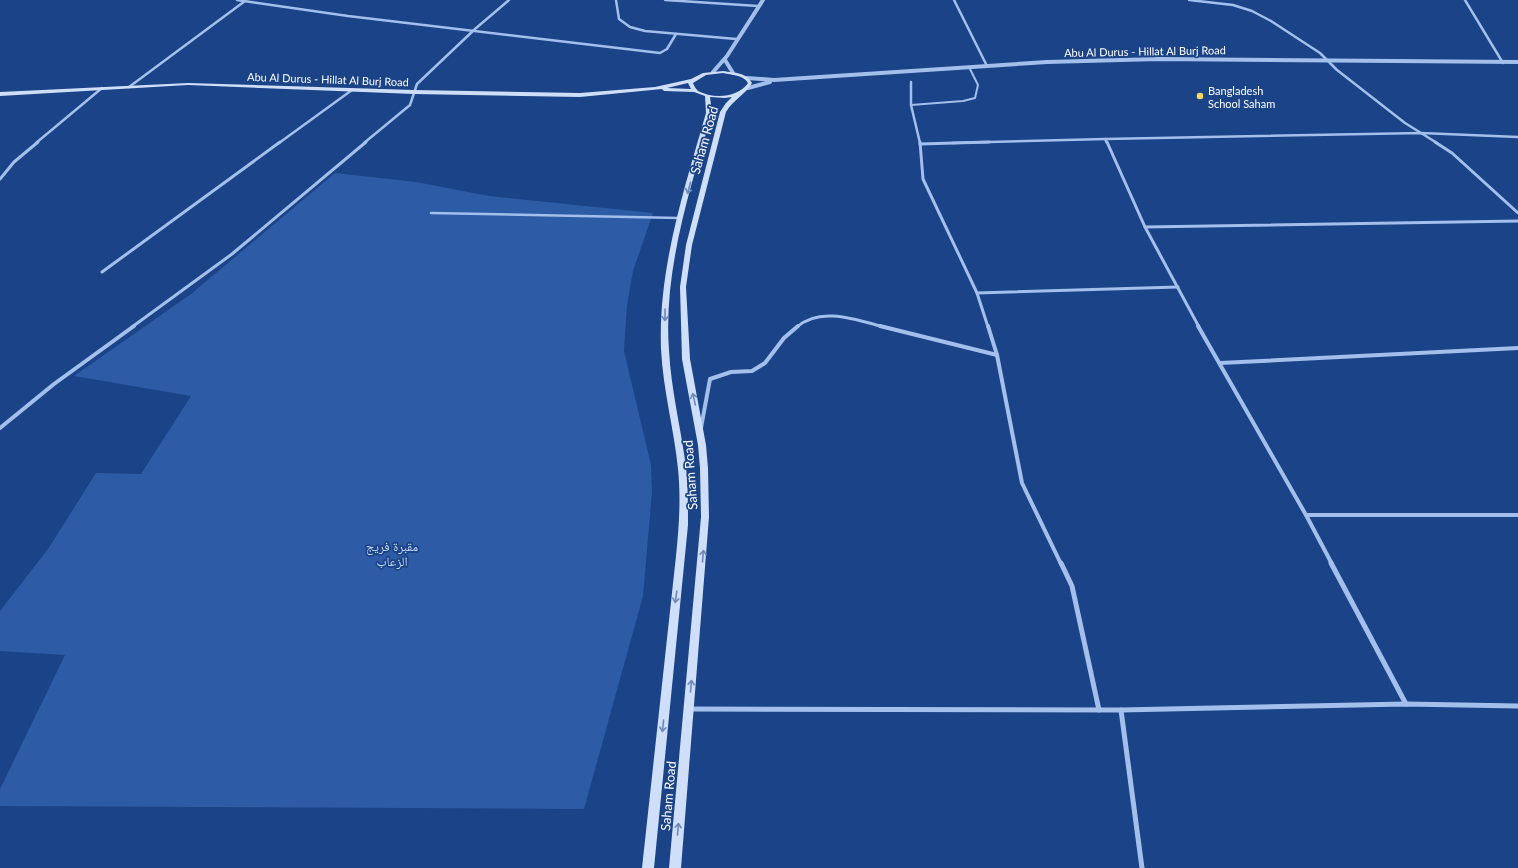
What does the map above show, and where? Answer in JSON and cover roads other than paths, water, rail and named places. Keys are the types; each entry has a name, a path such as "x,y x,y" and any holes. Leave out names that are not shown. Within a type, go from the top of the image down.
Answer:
{"main road":[{"name":"Abu Al Durus - Hillat Al Burj Road","path":"655,89 693,80 698,76 713,72"},
{"path":"707,96 719,97 745,91 750,83 747,78 733,73 713,72"},
{"path":"693,80 690,83 695,91"},
{"name":"Abu Al Durus - Hillat Al Burj Road","path":"0,94 188,84 414,92 580,95 655,89 695,91 707,96"},
{"name":"Saham Road","path":"675,868 705,517 704,468 700,435 686,359 683,295 684,273 689,245 723,112 732,100 745,91"},
{"name":"Saham Road","path":"648,868 681,560 684,509 683,465 667,373 665,336 666,284 672,250 709,113 707,96"}],"street":[{"path":"238,0 348,16 474,29 660,53 667,49 676,34"},
{"path":"0,428 54,384 232,254 410,105 417,84 474,29 509,0"},
{"path":"616,0 619,19 630,27 645,31 736,39"},
{"path":"665,0 758,6"},
{"path":"713,72 725,60 736,39 763,0"},
{"path":"954,0 987,66"},
{"path":"1189,0 1233,5 1252,11 1271,21 1320,53 1405,123 1452,153 1518,213"},
{"path":"1465,0 1503,63"},
{"path":"129,87 228,12 245,1"},
{"name":"Abu Al Durus - Hillat Al Burj Road","path":"747,78 774,80 987,66 1159,59 1518,62"},
{"path":"725,60 733,73"},
{"name":"Abu Al Durus - Hillat Al Burj Road","path":"745,91 774,80"},
{"path":"911,82 911,105 920,144 923,179 977,293 998,355 1022,483 1072,586 1099,710"},
{"path":"0,179 14,162 102,88"},
{"path":"102,272 352,90"},
{"path":"920,144 1105,139 1421,134 1518,138"},
{"path":"1105,139 1145,227 1306,515 1406,704"},
{"path":"1145,227 1518,221"},
{"path":"977,293 1178,287"},
{"path":"700,435 710,379 731,372 752,371 765,363 784,338 802,322 808,319 826,316 840,316 998,355"},
{"path":"1220,363 1518,348"},
{"path":"1306,515 1518,515"},
{"path":"689,709 1121,710 1406,704 1518,706"},
{"path":"1121,710 1142,868"}],"lane":[{"path":"911,105 963,101 975,98 979,89 979,84 969,67"},
{"path":"431,213 681,218"}],"place":[{"name":"Bangladesh School Saham","path":"1200,96"}],"park label":[{"name":"مقبرة فريج الزعاب","path":"392,554"}]}
